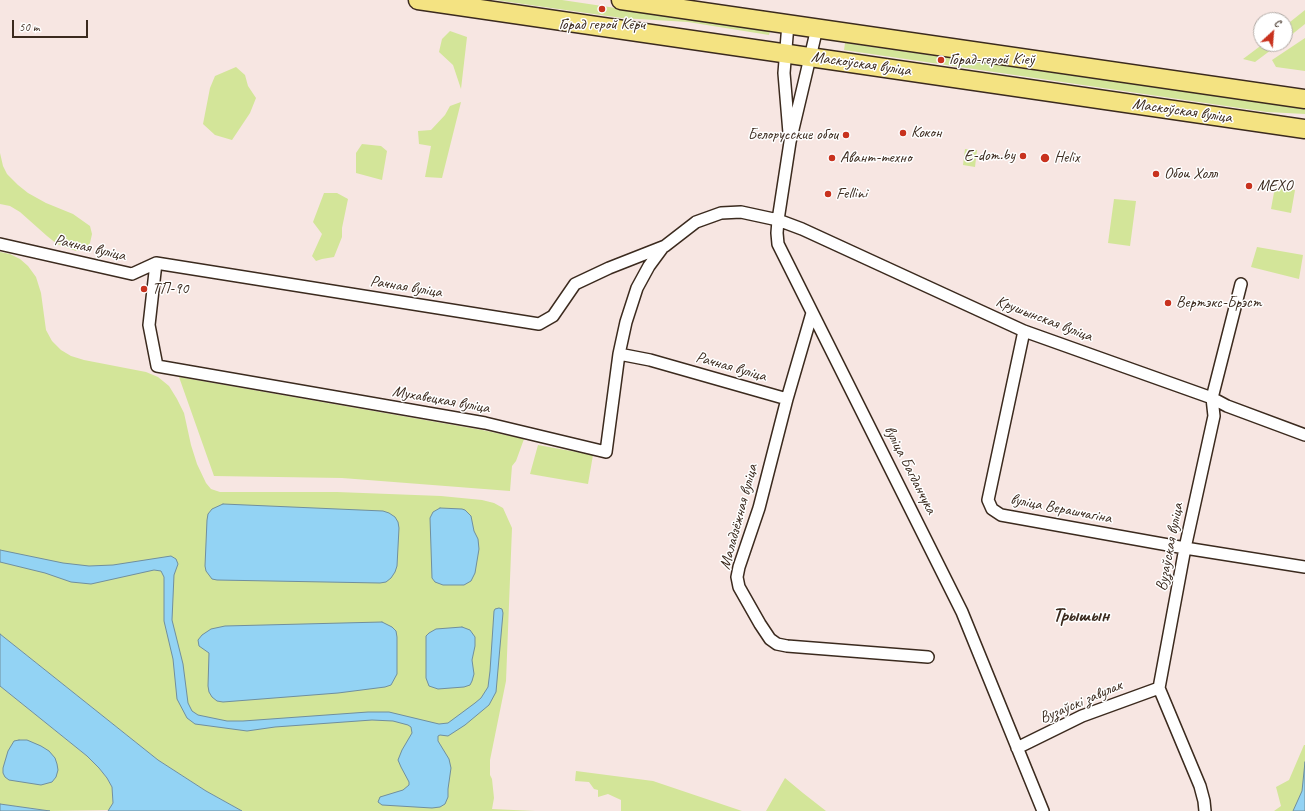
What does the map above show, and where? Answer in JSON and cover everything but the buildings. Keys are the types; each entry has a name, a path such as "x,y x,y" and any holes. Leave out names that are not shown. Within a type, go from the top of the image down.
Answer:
{"main road":[{"name":"Маскоўская вуліца","path":"418,0 1305,129"},
{"name":"Маскоўская вуліца","path":"621,0 1305,99"}],"street":[{"name":"вуліца Багданчука","path":"788,24 784,73 790,142"},
{"name":"вуліца Багданчука","path":"818,28 790,142 778,220 778,244 962,612 1016,748 1043,811"},
{"name":"Рачная вуліца","path":"0,244 132,274 156,263 539,324 553,316 575,284 609,268 665,246 696,222 721,213 741,212 778,220"},
{"name":"Крушынская вуліца","path":"778,220 815,235 1024,331 1212,398 1227,406 1305,435"},
{"name":"Мухавецкая вуліца","path":"156,263 149,325 157,366 485,423 606,452 619,354 626,322 637,288 649,266 665,246"},
{"name":"Вузаўская вуліца","path":"1159,688 1185,548 1214,416 1212,398 1240,284"},
{"name":"Маладзёжная вуліца","path":"812,313 787,399 759,508 739,567 737,577 739,587 760,624 770,639 777,644 928,657"},
{"name":"вуліца Верашчагіна","path":"1024,331 988,500 992,509 1001,515 1185,548 1305,567"},
{"name":"Рачная вуліца","path":"619,354 650,360 787,399"},
{"name":"Вузаўскі завулак","path":"1016,748 1082,716 1159,688"},
{"path":"1159,688 1200,786 1204,797 1205,811"}],"green space":[{"path":"495,0 562,0 770,31 769,35 688,22 622,18"},
{"path":"1305,10 1305,24 1293,34 1293,20"},
{"path":"450,31 467,37 461,89 453,65 439,52 442,39"},
{"path":"1305,38 1305,71 1276,67 1272,60 1284,52 1293,52 1293,46"},
{"path":"845,43 1305,109 1305,114 1267,112 844,50"},
{"path":"1253,52 1268,52 1255,62 1243,59"},
{"path":"236,67 245,75 248,86 256,98 250,113 232,140 215,135 203,124 210,88 215,76"},
{"path":"461,102 442,178 425,177 431,146 419,144 418,131 431,130 445,115 450,106"},
{"path":"362,144 381,146 387,151 382,180 356,173 356,153"},
{"path":"965,149 977,150 975,167 963,165"},
{"path":"0,153 3,166 7,174 18,185 28,193 46,203 73,214 90,226 92,234 90,243 85,249 76,251 57,244 20,212 10,206 0,204"},
{"path":"1275,187 1295,190 1291,213 1271,209"},
{"path":"324,193 337,193 348,199 342,228 342,237 334,257 316,261 312,256 322,234 313,222"},
{"path":"1114,199 1136,201 1130,246 1108,243"},
{"path":"1257,247 1303,255 1299,279 1251,267"},
{"path":"0,252 10,254 20,259 28,266 36,277 41,293 46,330 52,341 61,350 71,356 84,360 146,372 158,377 169,386 184,413 197,464 206,483 211,489 220,492 337,492 441,496 482,500 494,503 503,508 512,528 506,681 490,760 490,775 492,779 494,798 492,809 535,811 242,811 206,791 158,760 0,634"},
{"path":"179,377 482,430 524,439 516,461 512,466 510,491 342,478 214,476"},
{"path":"538,445 593,455 588,484 530,474"},
{"path":"0,686 87,756 99,768 112,787 113,803 109,810 50,811 0,804"},
{"path":"1304,745 1305,811 1274,811 1281,806 1276,787 1289,780"},
{"path":"576,771 653,781 742,811 621,811 621,800 608,794 598,797 598,790 594,789 589,782 575,781"},
{"path":"785,778 803,793 826,811 766,811"}],"water":[{"path":"223,504 383,511 389,513 395,517 399,528 397,566 395,572 386,582 380,583 212,579 206,571 205,566 207,520 208,514 212,509"},
{"path":"440,508 462,509 471,516 474,531 478,539 479,549 475,573 471,581 464,585 443,585 435,582 432,578 430,518 433,512"},
{"path":"0,550 63,563 89,566 113,565 171,556 176,559 178,564 174,575 172,620 183,664 188,703 192,711 198,715 227,721 243,721 368,712 389,712 439,724 448,723 481,698 488,687 494,611 495,609 499,608 502,609 503,613 496,692 489,705 465,725 448,736 438,736 438,741 449,759 451,768 448,797 445,804 440,807 432,808 382,805 378,802 380,797 403,790 409,785 409,782 398,760 412,733 411,727 393,721 372,720 275,727 247,731 195,724 187,718 177,699 173,659 164,621 164,577 161,571 154,570 91,584 71,582 45,573 0,562"},
{"path":"382,622 392,627 396,631 397,637 397,674 391,685 338,693 223,702 217,701 209,692 209,653 199,646 198,640 202,635 211,629 225,626"},
{"path":"462,627 470,630 475,637 472,660 474,674 470,685 464,687 438,689 429,686 426,678 426,636 436,629"},
{"path":"0,634 158,760 206,791 242,811 108,811 113,803 112,787 99,768 87,756 0,686"},
{"path":"27,740 41,746 49,751 55,758 58,770 56,777 52,782 41,785 9,780 5,777 3,768 8,751 14,741"},
{"path":"1305,762 1305,811 1293,811 1302,791"},
{"path":"0,804 50,811 0,811"}],"place":[{"name":"Горад герой Керч","path":"602,9"},
{"name":"Горад-герой Кіеў","path":"941,60"},
{"name":"Кокон","path":"903,133"},
{"name":"Белорусские обои","path":"846,135"},
{"name":"E-dom.by","path":"1023,156"},
{"name":"Авант-техно","path":"832,158"},
{"name":"Helix","path":"1045,158"},
{"name":"Обои Холл","path":"1156,174"},
{"name":"MEXO","path":"1249,186"},
{"name":"Fellini","path":"828,194"},
{"name":"ТП-90","path":"144,289"},
{"name":"Вертэкс-Брэст","path":"1168,303"}],"district":[{"name":"Трышын","path":"1081,616"}]}
